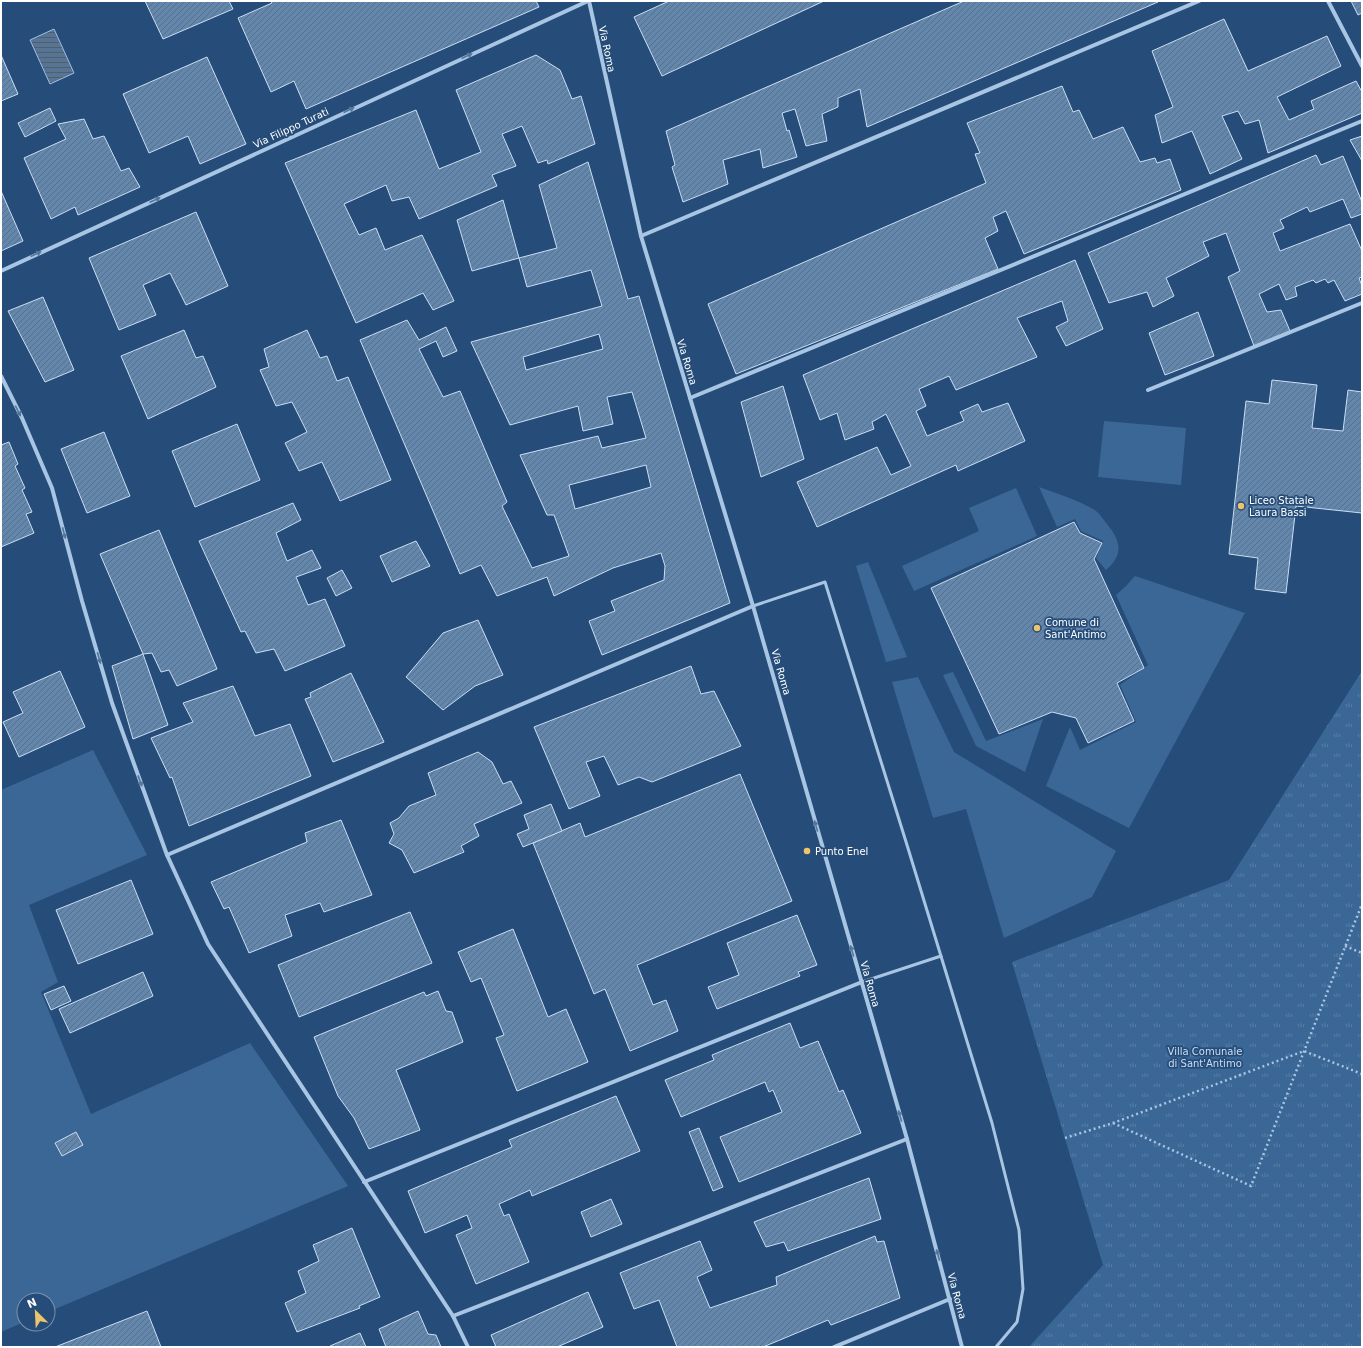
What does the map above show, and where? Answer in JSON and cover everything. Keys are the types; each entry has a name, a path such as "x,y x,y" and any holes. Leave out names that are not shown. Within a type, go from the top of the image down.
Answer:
{"street":[{"name":"Via Roma","path":"588,1 640,236 753,606 862,982 907,1139 962,1347"},
{"name":"Via Filippo Turati","path":"1,271 588,1"},
{"path":"640,236 1199,1"},
{"path":"1328,1 1362,66"},
{"path":"690,398 1362,121"},
{"path":"1148,390 1362,303"},
{"path":"1,376 22,418 52,488 82,601 112,703 167,855 208,944 453,1316 468,1347"},
{"path":"167,855 753,606"},
{"path":"364,1182 862,982"},
{"path":"453,1316 907,1139"},
{"path":"834,1347 950,1298"}],"lane":[{"path":"753,606 825,582 992,1123 1020,1230 1023,1289 1017,1322 996,1347"},
{"path":"862,982 941,956"}],"path":[{"path":"1112,1123 1251,1186 1362,904"},
{"path":"1345,946 1362,953"},
{"path":"1065,1138 1112,1123 1304,1051 1362,1074"}],"green space":[{"path":"1104,421 1186,428 1181,485 1098,477"},
{"path":"1039,487 1083,504 1100,515 1115,535 1118,546 1116,558 1106,570 1096,558 1103,541 1081,531 1075,519 1057,527"},
{"path":"1016,488 1037,536 914,591 902,566 979,531 969,508"},
{"path":"868,562 907,657 886,662 856,566"},
{"path":"1135,576 1245,613 1129,828 1046,786 1070,727 1080,750 1136,722 1120,685 1148,665 1116,595"},
{"name":"Villa Comunale di Sant'Antimo","path":"1362,671 1362,1347 1029,1347 1103,1265 1012,962 1229,880"},
{"path":"953,672 986,741 1043,719 1025,772 976,746 943,675"},
{"path":"918,677 954,752 1116,851 1092,897 1004,938 966,809 933,818 892,682"},
{"path":"93,750 147,855 29,905 58,982 41,992 91,1114 250,1043 348,1186 56,1309 56,1292 16,1292 16,1325 1,1332 1,790"}],"shaded area":[{"path":"54,29 74,73 50,84 30,40"}],"building":[{"path":"145,1 229,1 233,9 163,39"},
{"path":"271,1 536,1 539,7 306,109 294,81 271,92 238,18 272,3"},
{"path":"669,1 824,1 662,76 634,17"},
{"path":"964,1 1158,2 867,127 860,89 838,98 838,107 822,114 827,141 806,146 795,109 782,113 797,157 763,168 760,149 723,160 728,184 683,202 672,167 675,165 666,131"},
{"path":"1351,1 1362,1 1362,13 1358,15"},
{"path":"1224,19 1248,71 1327,36 1341,66 1277,97 1289,120 1314,109 1311,101 1356,81 1362,92 1362,113 1268,153 1259,120 1245,124 1238,111 1222,116 1242,159 1210,174 1192,131 1162,143 1155,115 1173,107 1152,51"},
{"path":"1,55 18,94 1,101"},
{"path":"536,55 560,70 572,99 581,96 595,144 548,164 547,160 538,163 522,126 502,134 516,166 492,175 497,186 419,219 409,197 392,201 386,185 344,204 359,235 376,228 385,250 422,235 454,301 433,310 423,293 356,323 285,163 416,110 439,169 481,152 456,90"},
{"path":"207,57 246,144 200,164 188,136 149,153 123,94"},
{"path":"1062,86 1073,112 1079,110 1093,139 1123,127 1140,162 1155,158 1157,163 1170,159 1181,190 1024,254 1006,211 993,217 998,231 985,238 998,269 736,374 708,304 986,183 975,154 980,153 967,123"},
{"path":"50,108 56,121 25,137 18,123"},
{"path":"84,119 93,139 104,136 121,171 129,168 140,187 78,215 75,207 51,219 24,158 66,139 58,124"},
{"path":"1362,136 1362,161 1350,140"},
{"path":"1316,155 1321,165 1343,156 1362,202 1362,214 1351,218 1343,199 1310,212 1307,207 1280,220 1284,228 1273,233 1280,251 1350,224 1362,251 1362,277 1359,278 1362,286 1362,294 1345,301 1334,280 1328,283 1325,279 1316,283 1313,280 1295,287 1297,296 1286,300 1279,284 1259,294 1267,312 1281,310 1290,331 1254,346 1228,277 1240,271 1226,233 1203,242 1209,256 1166,278 1174,296 1153,307 1147,292 1109,303 1088,253"},
{"path":"588,162 628,299 639,296 730,603 602,655 589,621 615,611 611,601 664,580 665,566 661,553 613,568 554,596 547,577 497,596 481,565 460,574 360,340 407,320 419,340 446,327 457,351 443,357 436,341 419,349 443,397 460,391 507,502 502,506 532,568 569,556 554,515 547,515 520,455 598,436 602,448 646,438 632,392 607,397 613,424 583,431 578,406 510,425 471,342 602,306 591,270 527,287 519,258 557,248 539,185","holes":["599,334 603,349 526,370 523,357","646,465 651,487 575,509 569,485"]},
{"path":"1,191 23,241 1,251"},
{"path":"503,200 519,258 472,271 457,220"},
{"path":"196,212 228,286 186,305 170,273 143,285 156,315 119,330 89,258"},
{"path":"1075,260 1103,329 1066,346 1056,327 1068,321 1062,301 1017,318 1037,357 956,390 949,376 919,389 926,406 916,411 927,436 964,421 960,412 978,404 982,412 1008,403 1025,441 958,471 956,465 817,527 797,482 877,447 891,475 911,466 886,414 872,422 874,429 845,440 837,413 820,420 803,375"},
{"path":"43,297 74,370 45,382 8,311"},
{"path":"1198,312 1214,356 1165,375 1149,333"},
{"path":"184,330 196,358 203,356 216,387 148,419 121,356"},
{"path":"307,330 320,358 327,356 337,381 348,377 391,480 340,501 322,462 299,471 285,443 307,432 292,402 276,406 260,370 269,367 264,349"},
{"path":"1272,380 1317,385 1312,428 1343,431 1348,390 1362,392 1362,513 1296,506 1286,593 1255,589 1258,558 1229,554 1246,401 1269,404"},
{"path":"783,386 804,459 761,477 741,402"},
{"path":"237,424 260,480 195,507 172,451"},
{"path":"104,432 130,496 87,513 61,449"},
{"path":"9,442 18,464 15,466 25,488 22,490 32,512 26,514 34,533 1,547 1,445"},
{"path":"293,503 301,520 276,533 287,561 312,550 321,568 296,577 308,605 325,599 345,646 285,671 274,649 256,653 245,631 241,632 199,541"},
{"name":"Comune di Sant'Antimo","path":"1074,522 1080,533 1102,543 1094,559 1144,668 1117,683 1134,721 1088,743 1076,718 1052,712 999,734 931,588"},
{"path":"159,530 217,669 177,686 169,670 161,672 152,653 143,654 100,554"},
{"path":"416,541 430,566 392,582 380,556"},
{"path":"342,570 352,588 336,596 327,578"},
{"path":"478,620 503,675 475,686 443,710 406,677 443,633"},
{"path":"143,654 168,725 133,739 112,666"},
{"path":"691,666 701,694 714,691 741,746 652,782 639,777 618,785 604,756 586,762 600,796 569,809 534,727"},
{"path":"60,671 85,727 19,757 3,722 23,713 13,692"},
{"path":"351,673 384,742 333,762 305,699 311,697 310,693"},
{"path":"233,686 255,736 290,724 311,776 189,826 172,777 170,778 151,738 193,722 183,703"},
{"path":"478,752 492,762 503,784 511,781 522,803 474,824 479,836 461,846 464,852 414,873 402,850 389,843 394,834 390,823 399,818 409,806 436,795 428,773"},
{"path":"740,774 792,901 637,965 653,1005 666,1000 678,1031 630,1051 605,989 594,994 533,843 580,823 585,837"},
{"path":"551,804 562,831 523,847 517,834 529,829 524,815"},
{"path":"341,820 372,895 324,912 320,903 285,915 292,936 249,953 229,907 224,909 211,882 307,842 305,833"},
{"path":"131,880 153,934 78,964 56,910"},
{"path":"410,912 432,963 299,1017 278,965"},
{"path":"797,915 817,965 798,972 800,976 717,1009 708,987 739,975 727,943"},
{"path":"513,929 548,1017 566,1009 588,1062 517,1091 496,1038 504,1035 481,978 471,982 458,952"},
{"path":"143,972 153,996 70,1033 59,1009"},
{"path":"64,986 71,1001 51,1010 44,994"},
{"path":"438,991 446,1011 452,1012 463,1042 396,1070 420,1130 369,1149 354,1118 338,1096 314,1037 424,992 426,996"},
{"path":"790,1023 800,1048 818,1041 839,1092 843,1090 861,1133 739,1182 720,1137 782,1112 773,1090 769,1092 765,1082 681,1117 665,1080 714,1060 712,1055"},
{"path":"616,1096 640,1151 532,1196 530,1190 499,1204 504,1216 509,1214 529,1262 476,1284 456,1235 472,1228 467,1215 425,1233 408,1191 512,1147 509,1140"},
{"path":"699,1128 723,1187 713,1191 689,1132"},
{"path":"76,1132 83,1145 62,1156 55,1143"},
{"path":"869,1178 881,1219 788,1251 784,1242 766,1247 754,1222"},
{"path":"611,1199 622,1224 591,1237 581,1212"},
{"path":"352,1228 380,1297 359,1306 360,1308 297,1332 285,1303 306,1293 298,1271 319,1261 313,1245"},
{"path":"875,1236 877,1242 884,1241 900,1298 831,1325 828,1320 763,1347 677,1347 659,1300 634,1309 620,1273 700,1241 712,1270 697,1277 710,1308 777,1285 776,1277"},
{"path":"588,1292 603,1327 557,1347 496,1347 491,1335"},
{"path":"147,1311 161,1347 55,1347"},
{"path":"418,1311 428,1334 436,1335 441,1347 386,1347 379,1329"},
{"path":"360,1333 366,1347 330,1347 330,1346"}],"place":[{"name":"Liceo Statale Laura Bassi","path":"1241,506"},
{"name":"Comune di Sant'Antimo","path":"1037,628"},
{"name":"Punto Enel","path":"807,851"}]}
